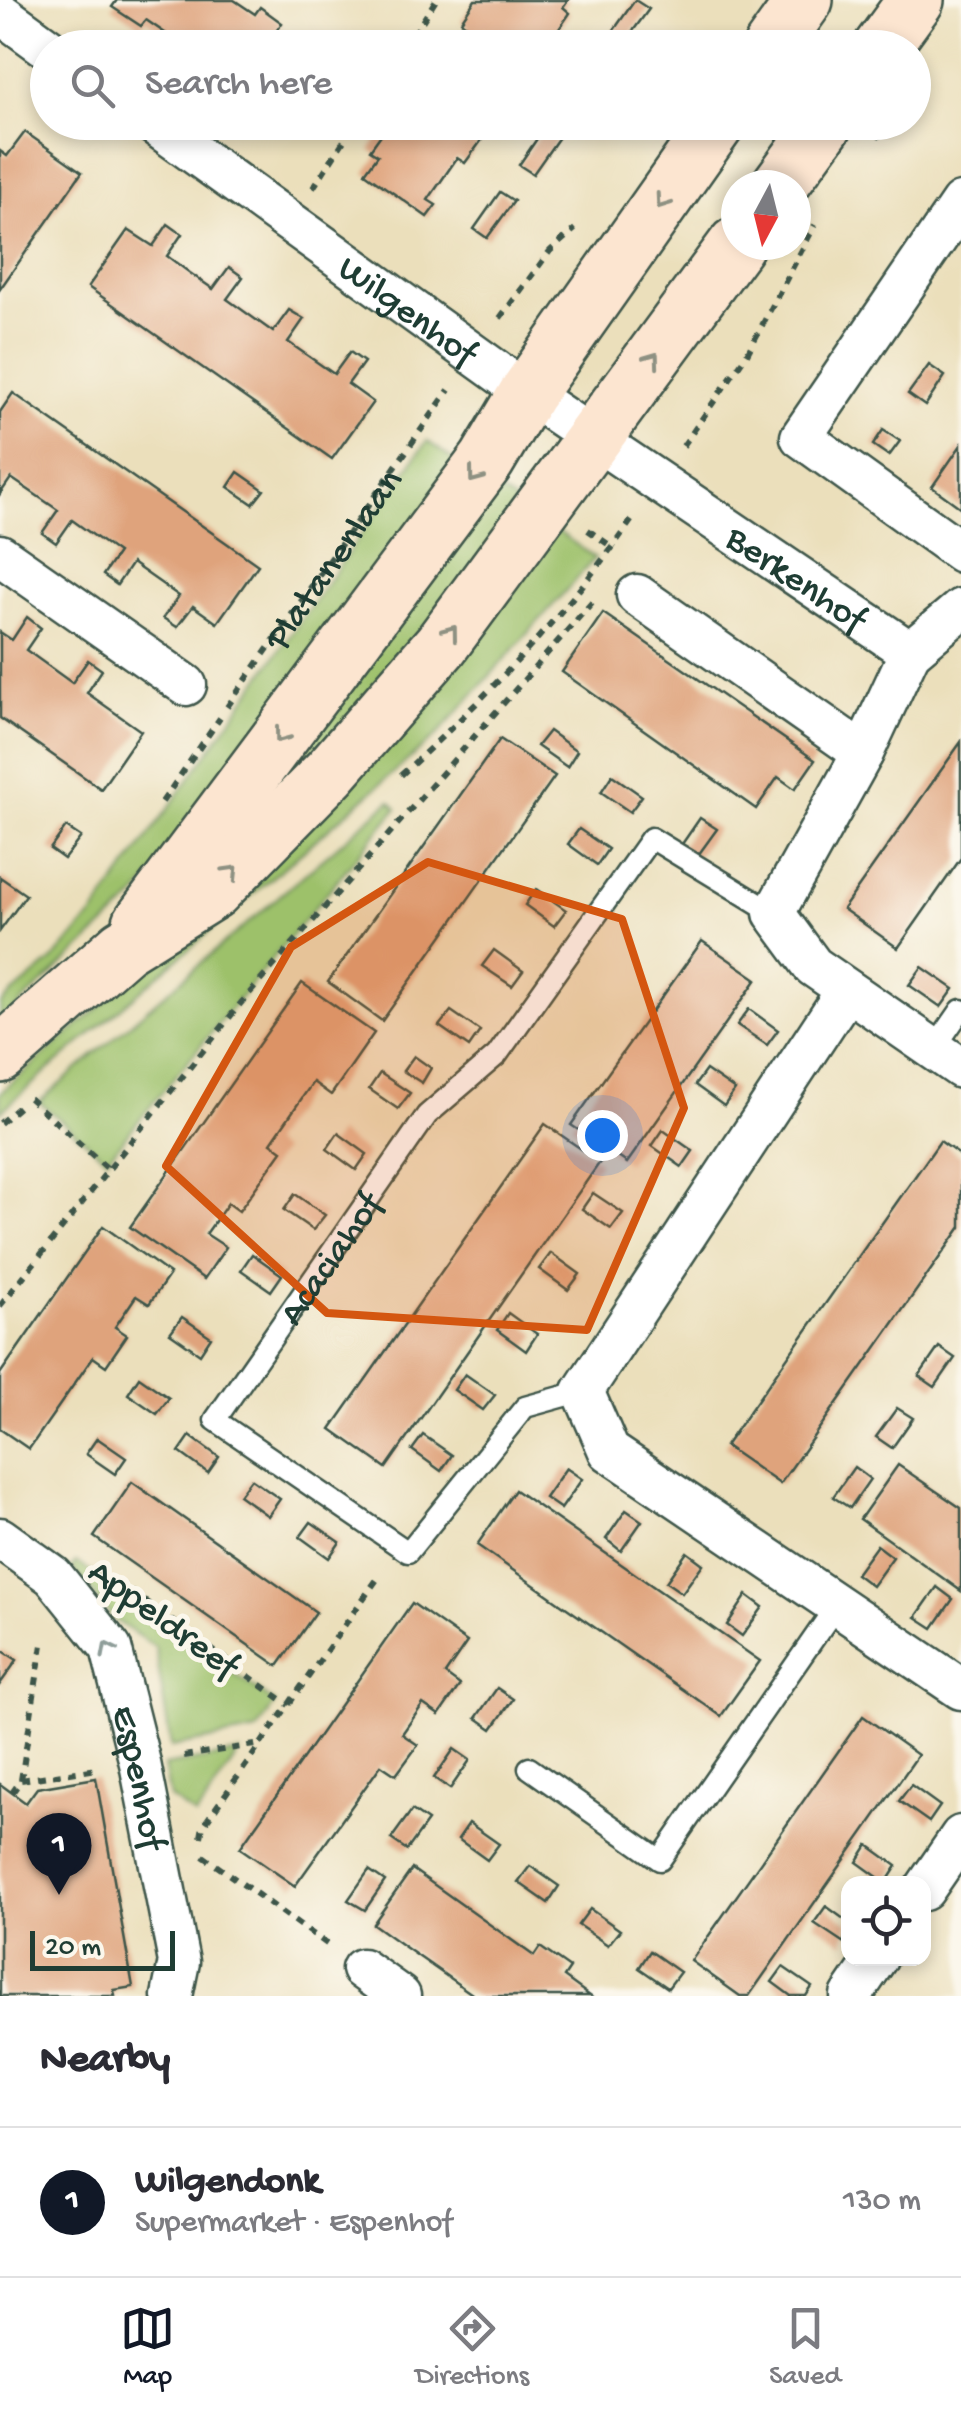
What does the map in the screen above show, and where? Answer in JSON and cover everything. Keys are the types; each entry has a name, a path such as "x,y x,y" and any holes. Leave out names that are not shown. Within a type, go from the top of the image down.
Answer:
{"street":[{"path":"784,30 805,0"},
{"path":"894,30 916,0"},
{"path":"5,26 30,39"},
{"name":"Wilgenhof","path":"176,140 527,393"},
{"name":"Platanenlaan","path":"14,1076 124,947 488,460 527,393 705,140"},
{"path":"791,170 813,140"},
{"path":"961,204 801,438 961,552"},
{"name":"Platanenlaan","path":"124,947 213,891 330,772 441,645 725,260"},
{"path":"527,393 596,437"},
{"name":"Berkenhof","path":"596,437 910,652 863,753 774,913"},
{"path":"0,555 186,686"},
{"path":"638,595 863,753"},
{"path":"910,652 961,610"},
{"path":"774,913 812,966 948,1058"},
{"path":"847,990 582,1391 610,1451 961,1689"},
{"name":"Appeldreef","path":"0,1538 53,1576"},
{"name":"Espenhof","path":"53,1576 111,1648 140,1764 179,1962 172,1996"},
{"path":"931,1880 961,1836"},
{"path":"851,1996 872,1966"},
{"path":"362,1969 400,1996"}],"lane":[{"name":"Acaciahof","path":"400,1546 215,1420 426,1115 498,1054 650,838 774,913"},
{"path":"948,1058 961,1010"},
{"path":"400,1546 408,1552 525,1408 582,1391"},
{"path":"529,1768 660,1860 837,1605"}],"path":[{"path":"417,30 436,0"},
{"path":"290,224 344,140"},
{"name":"Platanenlaan","path":"160,804 472,355 550,251 588,218"},
{"path":"0,1306 242,1003 590,601 638,595"},
{"path":"14,1076 62,1132 107,1168"},
{"path":"362,1969 198,1853 203,1826 400,1546"},
{"name":"Appeldreef","path":"53,1576 72,1548 289,1705"},
{"path":"21,1780 53,1576"}],"highlighted area":[{"path":"428,862 622,919 684,1108 587,1330 327,1313 166,1166 291,947"}],"green space":[{"path":"427,441 465,468 137,896 0,1023 0,1004 53,960 94,914"},
{"path":"486,482 525,509 435,633 191,876"},
{"path":"546,523 595,558 436,736 0,1112 0,1093 195,925"},
{"path":"390,801 397,808 107,1159 39,1102"},
{"path":"77,1562 275,1703 257,1731 171,1747 155,1647 115,1620 72,1568"},
{"path":"239,1753 196,1816 170,1798 164,1766"}],"building":[{"path":"117,0 234,0 255,14 260,7 282,23 277,30 161,30 146,20 141,26 112,7"},
{"path":"475,0 568,0 563,7 570,13 558,30 466,30 468,27 461,21"},
{"path":"635,0 649,9 634,30 614,30"},
{"path":"25,132 30,140 36,140 82,172 0,289 0,151 7,156"},
{"path":"377,140 481,141 465,163 457,158 428,200 436,205 427,217 365,173 378,155 370,150"},
{"path":"536,140 557,140 533,174 519,165"},
{"path":"500,192 514,201 487,238 474,229"},
{"path":"168,224 182,234 167,256 213,289 229,267 243,277 227,299 273,332 289,310 304,319 288,342 334,374 350,352 364,362 348,384 373,402 332,459 88,287 128,230 153,246"},
{"path":"929,365 945,376 925,406 908,394"},
{"path":"13,393 258,565 217,623 193,606 177,627 163,618 179,596 132,563 117,585 103,575 118,553 72,520 56,543 42,533 58,510 11,478 0,494 0,412"},
{"path":"883,430 900,441 889,456 873,445"},
{"path":"961,445 961,508 932,487"},
{"path":"238,472 264,490 253,504 228,487"},
{"path":"603,613 815,760 795,789 778,777 756,809 562,672"},
{"path":"27,617 41,628 26,650 72,683 88,660 102,670 87,693 141,731 101,789 0,718 0,632 12,640"},
{"path":"549,731 577,751 567,767 537,746"},
{"path":"500,739 555,776 382,1021 328,982"},
{"path":"961,742 961,858 898,948 843,909"},
{"path":"612,775 642,796 630,812 601,792"},
{"path":"700,818 717,829 696,858 680,847"},
{"path":"66,827 81,837 64,859 50,849"},
{"path":"579,829 608,849 597,865 568,844"},
{"path":"0,877 26,895 0,931"},
{"path":"536,889 566,910 554,926 525,905"},
{"path":"702,941 757,979 627,1163 571,1125"},
{"path":"494,950 523,971 512,986 482,966"},
{"path":"922,967 954,989 941,1007 909,985"},
{"path":"302,983 374,1033 331,1095 313,1082 271,1143 282,1151 239,1211 228,1203 206,1234 226,1247 204,1279 130,1227"},
{"path":"749,1009 778,1030 767,1045 737,1025"},
{"path":"451,1011 480,1031 469,1047 439,1026"},
{"path":"414,1056 431,1068 422,1083 403,1071"},
{"path":"706,1070 735,1090 724,1106 695,1085"},
{"path":"380,1073 410,1093 398,1109 369,1089"},
{"path":"545,1124 600,1162 386,1468 331,1429"},
{"path":"663,1130 693,1151 682,1167 652,1146"},
{"path":"338,1133 367,1154 356,1170 327,1149"},
{"path":"940,1141 961,1156 961,1227 780,1484 725,1446"},
{"path":"593,1193 623,1213 611,1229 582,1209"},
{"path":"295,1194 325,1215 313,1230 284,1210"},
{"path":"103,1226 170,1274 149,1304 136,1296 115,1327 127,1335 106,1366 93,1357 29,1449 0,1429 0,1374"},
{"path":"551,1253 580,1274 568,1290 539,1269"},
{"path":"252,1254 282,1275 271,1291 241,1270"},
{"path":"508,1313 537,1334 526,1351 497,1330"},
{"path":"182,1317 211,1337 200,1354 170,1333"},
{"path":"939,1347 955,1358 935,1387 919,1376"},
{"path":"465,1374 495,1395 483,1410 454,1390"},
{"path":"139,1377 169,1398 157,1414 128,1394"},
{"path":"897,1408 913,1418 892,1448 876,1437"},
{"path":"423,1435 452,1455 441,1471 412,1450"},
{"path":"190,1436 219,1457 208,1473 179,1452"},
{"path":"97,1438 126,1458 115,1474 86,1454"},
{"path":"898,1465 961,1508 961,1591 860,1519"},
{"path":"854,1467 870,1479 850,1508 833,1497"},
{"path":"566,1468 582,1479 561,1509 545,1498"},
{"path":"251,1479 280,1499 268,1516 239,1495"},
{"path":"132,1482 316,1612 278,1666 94,1537"},
{"path":"515,1490 760,1661 721,1716 477,1545"},
{"path":"626,1510 642,1521 621,1551 606,1539"},
{"path":"311,1522 340,1542 329,1558 300,1537"},
{"path":"877,1545 893,1557 872,1586 856,1574"},
{"path":"687,1552 703,1564 682,1593 666,1582"},
{"path":"937,1587 953,1599 933,1628 916,1617"},
{"path":"747,1595 763,1607 742,1636 727,1625"},
{"path":"412,1603 467,1642 445,1674 460,1685 439,1715 423,1704 402,1734 418,1745 396,1775 381,1765 295,1886 240,1848"},
{"path":"0,1649 17,1660 0,1684"},
{"path":"497,1688 513,1699 492,1729 476,1718"},
{"path":"863,1716 918,1755 749,1996 740,1996 691,1961"},
{"path":"454,1749 470,1760 450,1789 434,1778"},
{"path":"96,1778 133,1987 114,1990 115,1996 0,1996 0,1784 26,1803 37,1788"},
{"path":"911,1785 940,1806 929,1822 899,1801"},
{"path":"412,1810 428,1821 407,1850 391,1839"},
{"path":"469,1823 499,1844 487,1860 458,1839"},
{"path":"868,1845 897,1866 891,1876 876,1876 857,1862"},
{"path":"530,1866 559,1886 548,1903 518,1882"},
{"path":"412,1869 534,1956 540,1947 570,1968 564,1977 590,1996 475,1996 405,1947 373,1924"},
{"path":"369,1870 385,1881 365,1910 348,1900"},
{"path":"826,1906 841,1917 841,1941 814,1923"},
{"path":"590,1909 620,1930 608,1945 578,1925"},
{"path":"650,1951 680,1972 668,1988 639,1968"},
{"path":"783,1967 812,1987 806,1996 791,1996 772,1982"}],"place":[{"name":"Wilgendonk","path":"59,1895"}]}
